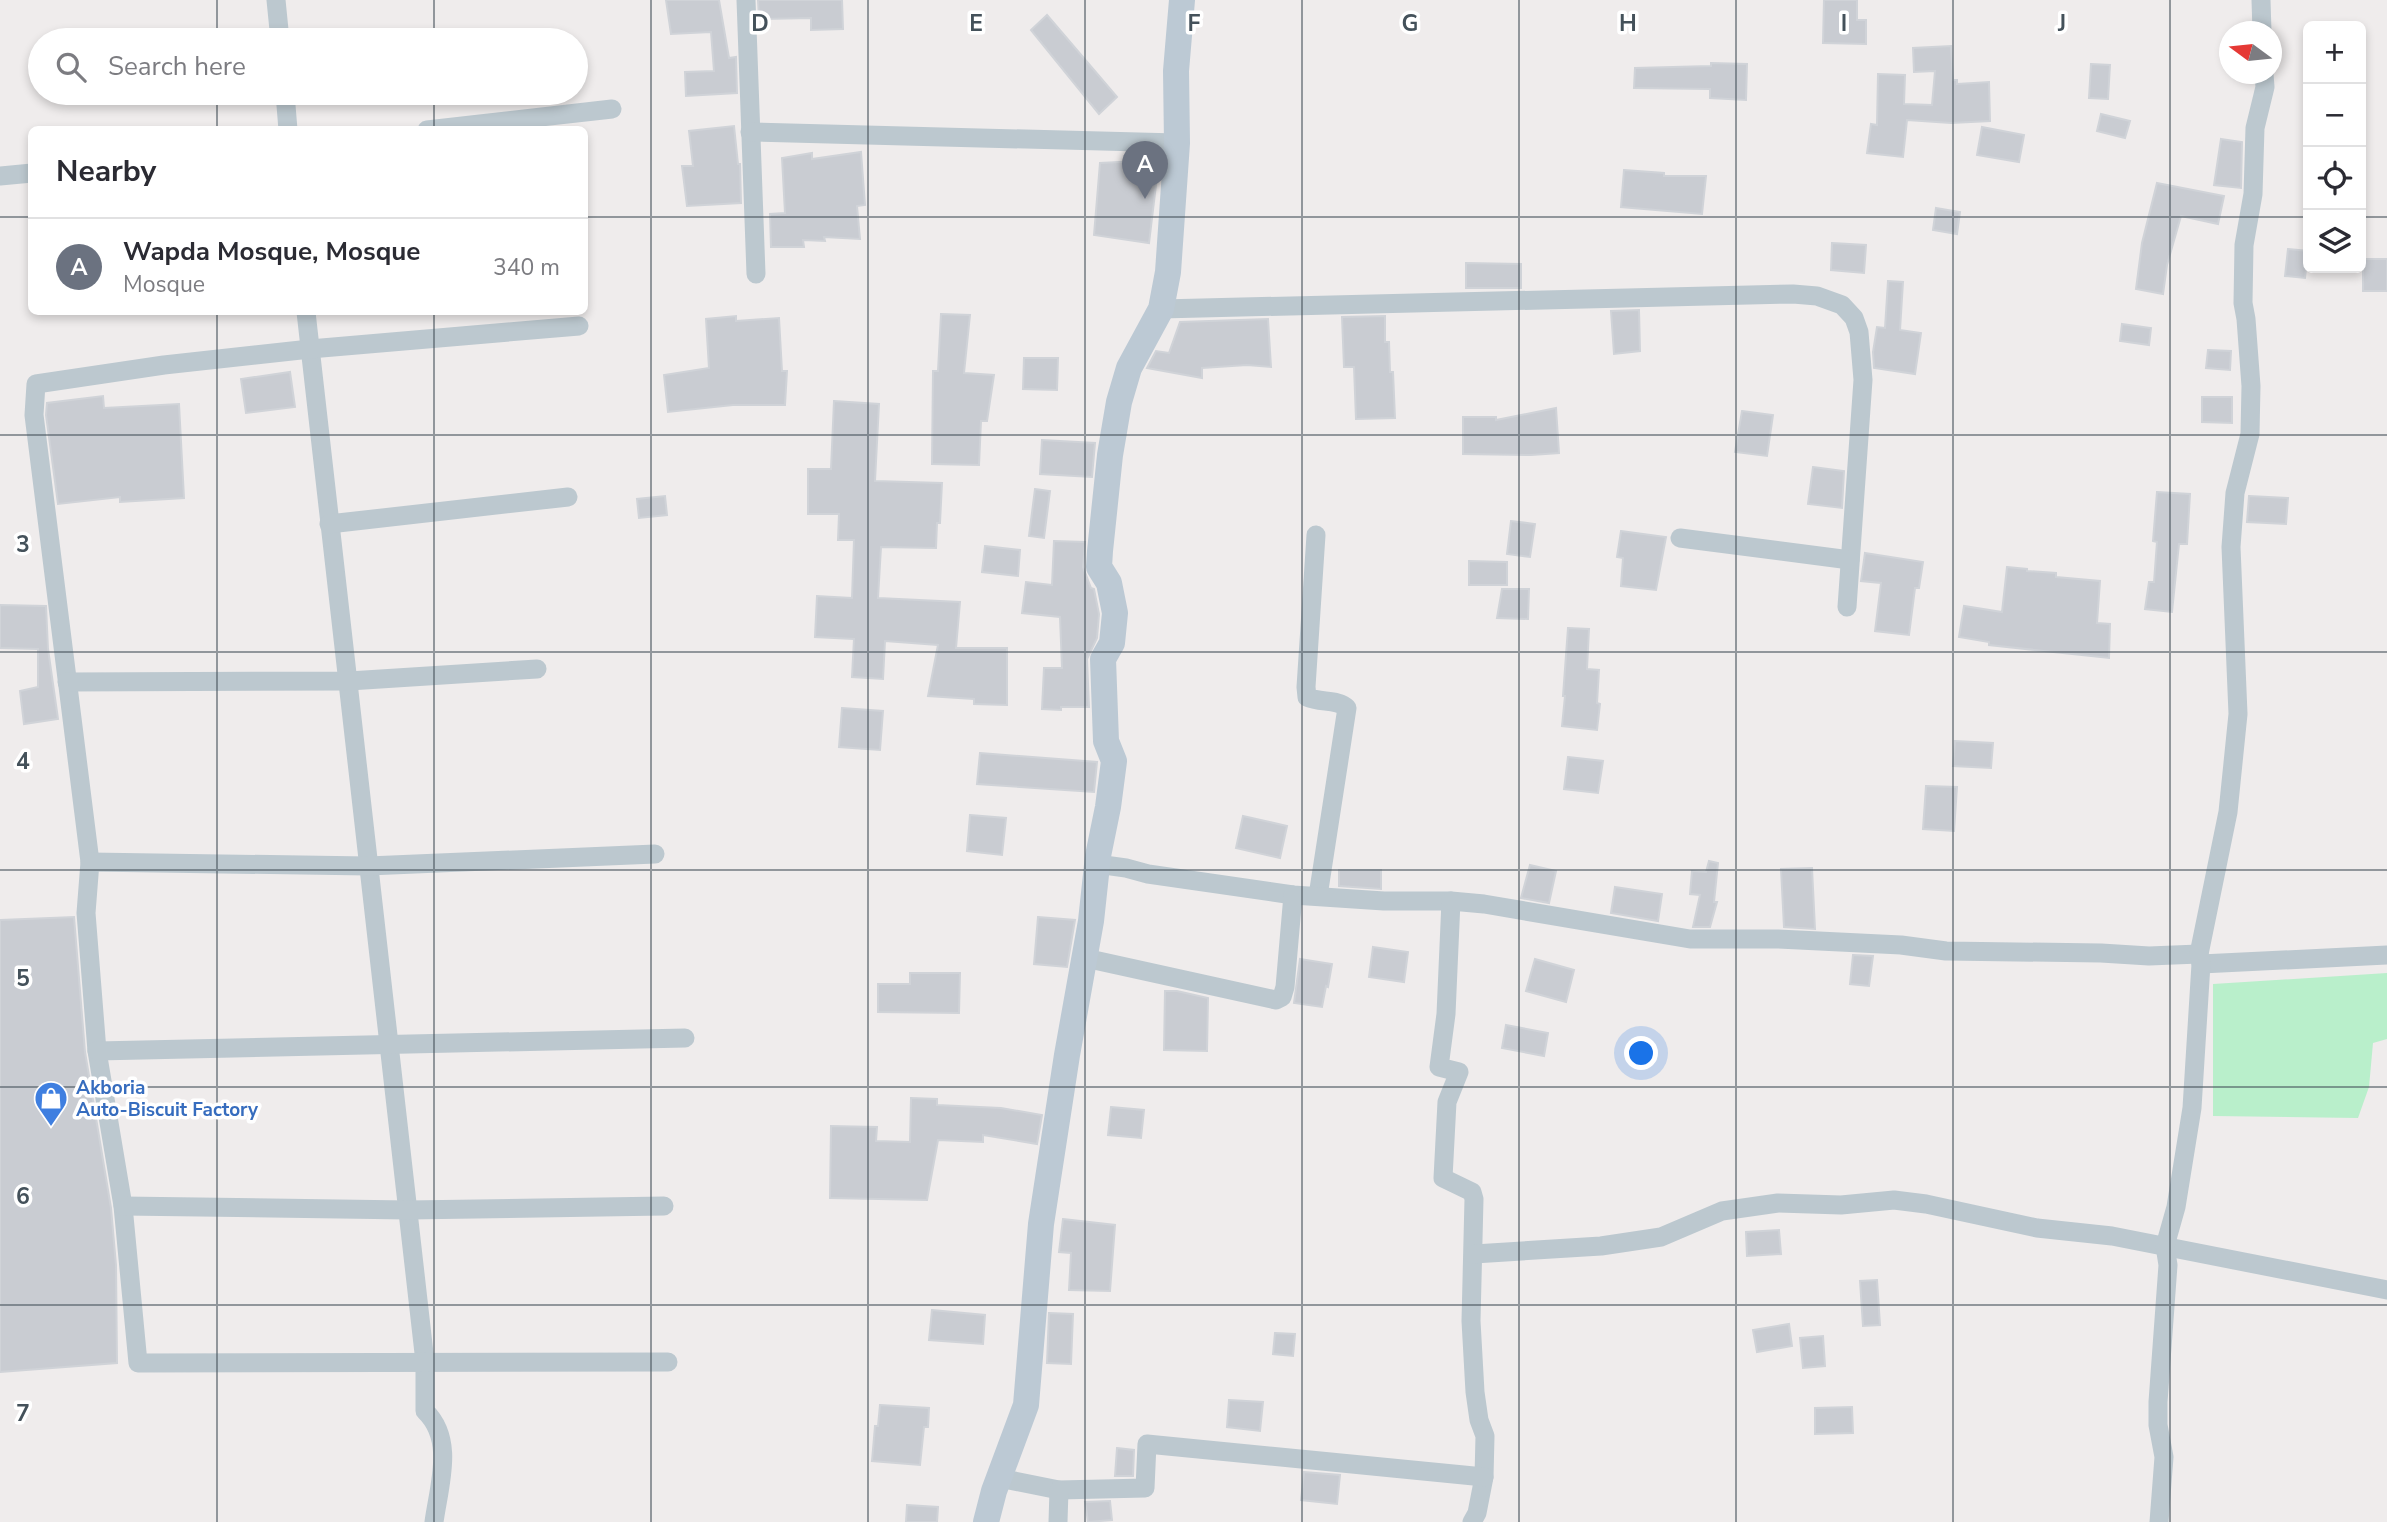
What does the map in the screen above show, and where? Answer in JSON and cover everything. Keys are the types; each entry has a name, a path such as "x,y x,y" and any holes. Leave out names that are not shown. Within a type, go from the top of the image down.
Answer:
{"street":[{"path":"276,0 279,28"},
{"path":"746,0 756,274"},
{"path":"986,1522 1026,1405 1041,1224 1114,761 1106,741 1103,659 1112,643 1115,613 1110,583 1099,567 1110,455 1119,402 1129,368 1161,309 1168,272 1177,143 1176,71 1182,0"},
{"path":"2261,0 2262,21"},
{"path":"2159,1522 2164,1457 2158,1425 2158,1402 2168,1265 2165,1245 2176,1207 2192,1108 2200,959 2228,813 2238,714 2231,547 2235,493 2250,434 2251,386 2243,303 2244,245 2253,194 2255,128 2264,84"},
{"path":"286,105 288,126"},
{"path":"462,126 612,109"},
{"path":"750,132 1177,143"},
{"path":"0,176 28,173"},
{"path":"1161,309 1793,294 1817,296 1842,305 1854,318 1859,332 1863,380 1847,607"},
{"path":"306,315 425,1362 425,1411 435,1421 440,1433 443,1455 434,1522"},
{"path":"579,326 310,349 164,365 36,384 34,415 90,862 86,913 97,1051 123,1206 138,1363 668,1362"},
{"path":"329,524 568,497"},
{"path":"1316,535 1307,697 1316,702 1343,704 1347,708 1318,896"},
{"path":"1680,538 1850,560"},
{"path":"67,682 349,681 537,669"},
{"path":"90,862 368,866 655,854"},
{"path":"1097,864 1293,895 1384,901 1451,901 1523,910 1690,939 1791,940 1901,945 1946,951 2089,953 2200,959 2387,955"},
{"path":"1085,958 1276,1000 1282,997 1285,987 1293,895"},
{"path":"1451,901 1446,1014 1438,1067 1459,1072 1447,1102 1444,1178 1472,1192 1474,1199 1471,1321 1475,1392 1479,1420 1485,1436 1484,1477 1477,1513 1472,1522"},
{"path":"97,1051 685,1038"},
{"path":"1474,1254 1601,1246 1661,1237 1722,1211 1777,1203 1841,1205 1894,1200 1926,1204 2037,1228 2165,1245 2387,1290"},
{"path":"123,1206 408,1210 664,1206"},
{"path":"999,1478 1059,1490 1145,1488 1147,1444 1484,1477"},
{"path":"1058,1522 1059,1490"}],"green space":[{"path":"2387,973 2387,1039 2373,1043 2369,1087 2358,1118 2213,1116 2213,984"}],"building":[{"path":"666,0 719,0 729,58 736,57 737,93 686,96 685,72 714,71 711,32 671,34"},
{"path":"758,0 842,0 843,29 811,30 811,18 759,19"},
{"path":"1824,0 1857,0 1857,20 1866,20 1866,44 1823,43"},
{"path":"1047,15 1117,97 1099,114 1031,30"},
{"path":"1951,46 1953,80 1957,80 1957,84 1989,82 1990,121 1951,123 1907,120 1903,157 1867,153 1871,124 1877,125 1878,74 1905,75 1904,104 1932,105 1935,71 1914,72 1913,48"},
{"path":"1711,63 1747,64 1746,100 1710,98 1710,89 1634,88 1635,68 1711,66"},
{"path":"2091,64 2110,65 2108,99 2089,98"},
{"path":"2101,114 2130,121 2125,138 2097,131"},
{"path":"734,126 740,164 741,203 687,206 682,166 693,166 689,131"},
{"path":"1982,127 2024,135 2019,162 1977,155"},
{"path":"2221,139 2242,142 2241,188 2214,185"},
{"path":"861,152 865,205 857,206 860,239 824,237 825,241 803,240 804,247 771,247 770,214 785,213 782,158 812,153 812,159"},
{"path":"1159,160 1149,243 1094,235 1100,163"},
{"path":"1624,170 1664,173 1664,176 1706,176 1702,214 1621,207"},
{"path":"2157,183 2224,196 2218,224 2181,216 2167,265 2163,294 2136,289 2142,243"},
{"path":"1936,208 1960,212 1957,234 1933,230"},
{"path":"1832,243 1866,245 1864,273 1831,270"},
{"path":"2288,249 2303,250 2305,278 2285,276"},
{"path":"2366,259 2387,259 2387,291 2363,291"},
{"path":"1466,263 1521,264 1521,288 1466,288"},
{"path":"1888,281 1903,282 1900,330 1921,333 1915,374 1874,368 1873,352 1877,327 1885,328"},
{"path":"1639,310 1640,351 1614,354 1611,311"},
{"path":"941,314 970,315 964,373 994,375 987,421 981,421 979,465 932,464 933,371 938,371"},
{"path":"736,316 736,321 779,318 782,371 787,371 785,405 733,405 668,412 664,375 709,368 706,319"},
{"path":"1385,316 1385,342 1389,342 1390,372 1393,372 1395,418 1356,419 1354,367 1344,367 1342,317"},
{"path":"1268,319 1271,367 1247,365 1202,368 1202,378 1147,368 1156,351 1169,353 1180,322"},
{"path":"2122,324 2151,328 2149,345 2120,341"},
{"path":"2208,350 2231,351 2230,370 2206,368"},
{"path":"1024,358 1058,358 1057,390 1023,389"},
{"path":"290,372 295,407 246,413 241,379"},
{"path":"103,396 104,408 179,404 184,498 120,502 120,497 58,504 46,415 47,403"},
{"path":"2202,397 2232,397 2232,423 2202,422"},
{"path":"834,401 879,404 875,481 942,483 936,548 881,547 878,598 960,602 956,648 1007,648 1007,705 974,704 974,699 928,696 938,645 885,641 883,679 852,677 854,639 815,637 817,596 852,598 854,540 838,540 839,514 808,514 808,469 831,469"},
{"path":"1556,408 1559,453 1463,454 1463,417 1496,417 1496,420"},
{"path":"1742,411 1773,415 1767,456 1735,452"},
{"path":"1042,440 1095,443 1092,477 1040,474"},
{"path":"1813,467 1844,471 1842,508 1808,504"},
{"path":"1035,489 1050,491 1044,538 1029,536"},
{"path":"2157,492 2190,494 2187,544 2179,544 2172,612 2145,609 2149,582 2154,582 2157,542 2153,541"},
{"path":"665,496 667,515 639,518 637,499"},
{"path":"2249,496 2288,498 2286,524 2247,522"},
{"path":"1511,521 1535,524 1530,557 1507,554"},
{"path":"1621,531 1666,537 1656,590 1621,586 1623,558 1617,557"},
{"path":"1054,541 1085,542 1083,567 1091,588 1094,589 1099,614 1097,638 1087,659 1089,707 1042,709 1044,668 1062,668 1060,617 1022,613 1026,582 1052,585"},
{"path":"985,546 1020,550 1018,576 982,572"},
{"path":"1865,553 1923,562 1919,588 1915,588 1909,635 1875,631 1881,583 1861,581"},
{"path":"1469,561 1507,562 1507,585 1469,585"},
{"path":"2007,567 2056,573 2056,577 2100,581 2097,623 2110,624 2109,658 1989,645 1989,642 1959,637 1964,606 2002,612"},
{"path":"1502,589 1529,589 1528,619 1497,618"},
{"path":"0,605 46,606 48,649 58,719 24,724 20,691 38,687 38,649 0,648"},
{"path":"1568,628 1589,629 1587,669 1599,670 1597,703 1600,704 1597,730 1562,726"},
{"path":"842,708 883,711 880,750 839,747"},
{"path":"1955,741 1993,743 1991,768 1953,766"},
{"path":"980,753 1097,762 1094,792 977,784"},
{"path":"1568,757 1603,761 1598,793 1564,789"},
{"path":"1926,786 1957,787 1954,831 1923,829"},
{"path":"970,815 1006,818 1002,855 967,851"},
{"path":"1243,816 1287,826 1280,858 1236,848"},
{"path":"1709,861 1718,863 1714,902 1717,902 1710,927 1693,927 1700,895 1690,894 1692,871 1706,872"},
{"path":"1530,865 1556,871 1549,903 1521,898"},
{"path":"1812,868 1815,929 1784,927 1781,869"},
{"path":"1339,870 1381,870 1381,889 1339,886"},
{"path":"1615,887 1662,894 1658,921 1611,913"},
{"name":"Akboria Auto-Biscuit Factory","path":"74,917 85,1052 111,1208 116,1265 117,1363 0,1372 0,920"},
{"path":"1038,917 1075,920 1067,967 1034,964"},
{"path":"1373,947 1408,952 1404,982 1369,977"},
{"path":"1853,955 1873,956 1869,986 1850,984"},
{"path":"1300,959 1332,964 1322,1007 1294,1003"},
{"path":"1535,959 1574,970 1566,1002 1526,991"},
{"path":"910,973 960,973 959,1013 878,1012 878,984 910,984"},
{"path":"1165,991 1208,998 1207,1051 1164,1050"},
{"path":"1506,1025 1548,1033 1544,1056 1502,1048"},
{"path":"911,1098 937,1099 937,1105 1001,1108 1042,1115 1037,1144 983,1135 983,1142 938,1140 927,1200 830,1198 831,1126 877,1127 876,1141 910,1142"},
{"path":"1111,1107 1144,1110 1141,1138 1108,1135"},
{"path":"1063,1219 1115,1225 1110,1291 1069,1290 1071,1253 1059,1252"},
{"path":"1779,1230 1781,1254 1747,1256 1746,1232"},
{"path":"1877,1280 1880,1325 1863,1326 1860,1281"},
{"path":"932,1310 985,1315 983,1344 929,1340"},
{"path":"1049,1313 1073,1314 1071,1364 1047,1363"},
{"path":"1789,1324 1792,1346 1757,1352 1753,1330"},
{"path":"1275,1333 1295,1334 1293,1356 1273,1354"},
{"path":"1823,1336 1825,1366 1803,1368 1800,1338"},
{"path":"1229,1400 1263,1402 1260,1431 1227,1427"},
{"path":"880,1405 929,1408 920,1465 872,1461"},
{"path":"1852,1407 1853,1433 1815,1434 1815,1408"},
{"path":"1117,1448 1134,1450 1133,1476 1115,1476"},
{"path":"1304,1472 1340,1475 1337,1504 1301,1500"},
{"path":"1110,1501 1112,1520 1088,1522 1085,1502"},
{"path":"907,1505 938,1507 937,1522 906,1522"}],"place":[{"name":"Wapda Mosque, Mosque","path":"1145,199"},
{"name":"Akboria Auto-Biscuit Factory","path":"51,1128"}]}
